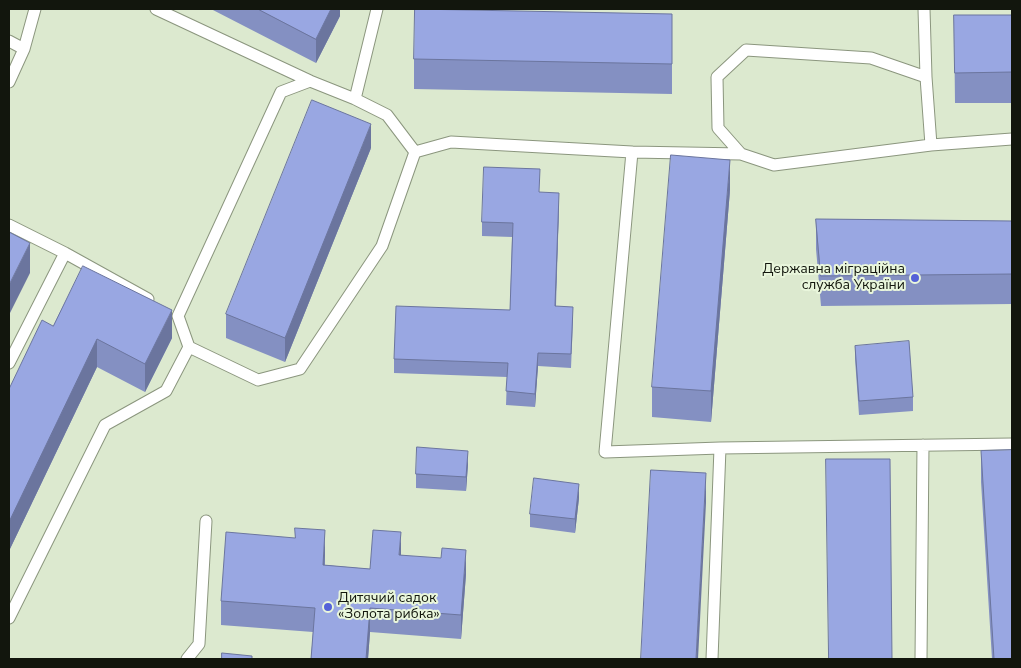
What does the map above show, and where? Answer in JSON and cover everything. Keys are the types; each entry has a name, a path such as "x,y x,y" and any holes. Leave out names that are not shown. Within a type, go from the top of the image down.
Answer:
{"lane":[{"path":"9,82 24,49 35,9"},
{"path":"156,9 387,115 415,152"},
{"path":"355,99 377,9"},
{"path":"924,9 926,78 931,145"},
{"path":"9,41 24,49"},
{"path":"741,154 718,128 717,77 746,50 871,58 926,78"},
{"path":"169,311 281,92 310,81"},
{"path":"415,152 450,142 632,152 741,154 774,166 931,145 1012,139"},
{"path":"9,225 65,253 169,311 189,347 258,380 300,369 382,246 415,152"},
{"path":"632,152 605,452 720,448 1012,444"},
{"path":"9,363 65,253"},
{"path":"9,618 105,425 166,392 189,347"},
{"path":"921,659 923,445"},
{"path":"712,659 720,448"},
{"path":"188,659 199,644 206,521"}],"building":[{"path":"258,9 331,9 316,39"},
{"path":"415,9 672,14 672,64 414,59"},
{"path":"954,15 1012,15 1012,72 955,73"},
{"path":"312,100 371,124 285,338 226,314"},
{"path":"671,155 730,160 711,391 652,387"},
{"path":"484,167 540,169 539,192 559,193 555,306 573,307 571,354 538,353 535,394 506,391 508,363 394,359 396,306 510,310 513,223 482,222"},
{"path":"816,219 1012,221 1012,274 821,276"},
{"path":"9,232 30,243 9,285"},
{"path":"83,266 172,310 145,364 97,339 9,522 9,389 42,320 53,326"},
{"path":"909,341 913,397 859,401 855,346"},
{"path":"417,447 468,451 466,477 416,474"},
{"path":"1012,450 1012,659 994,659 981,451"},
{"path":"826,459 890,459 892,659 829,659"},
{"path":"651,470 706,473 696,659 641,659"},
{"path":"534,478 579,484 575,519 530,514"},
{"path":"295,528 325,530 323,565 370,569 373,530 401,532 399,555 441,558 442,548 466,550 461,615 370,608 366,659 311,659 315,608 221,601 226,532 295,538"},
{"path":"222,653 252,656 252,659 222,659"}],"place":[{"name":"Державна міграційна служба України","path":"915,278"},
{"name":"Дитячий садок «Золота рибка»","path":"328,607"}]}
